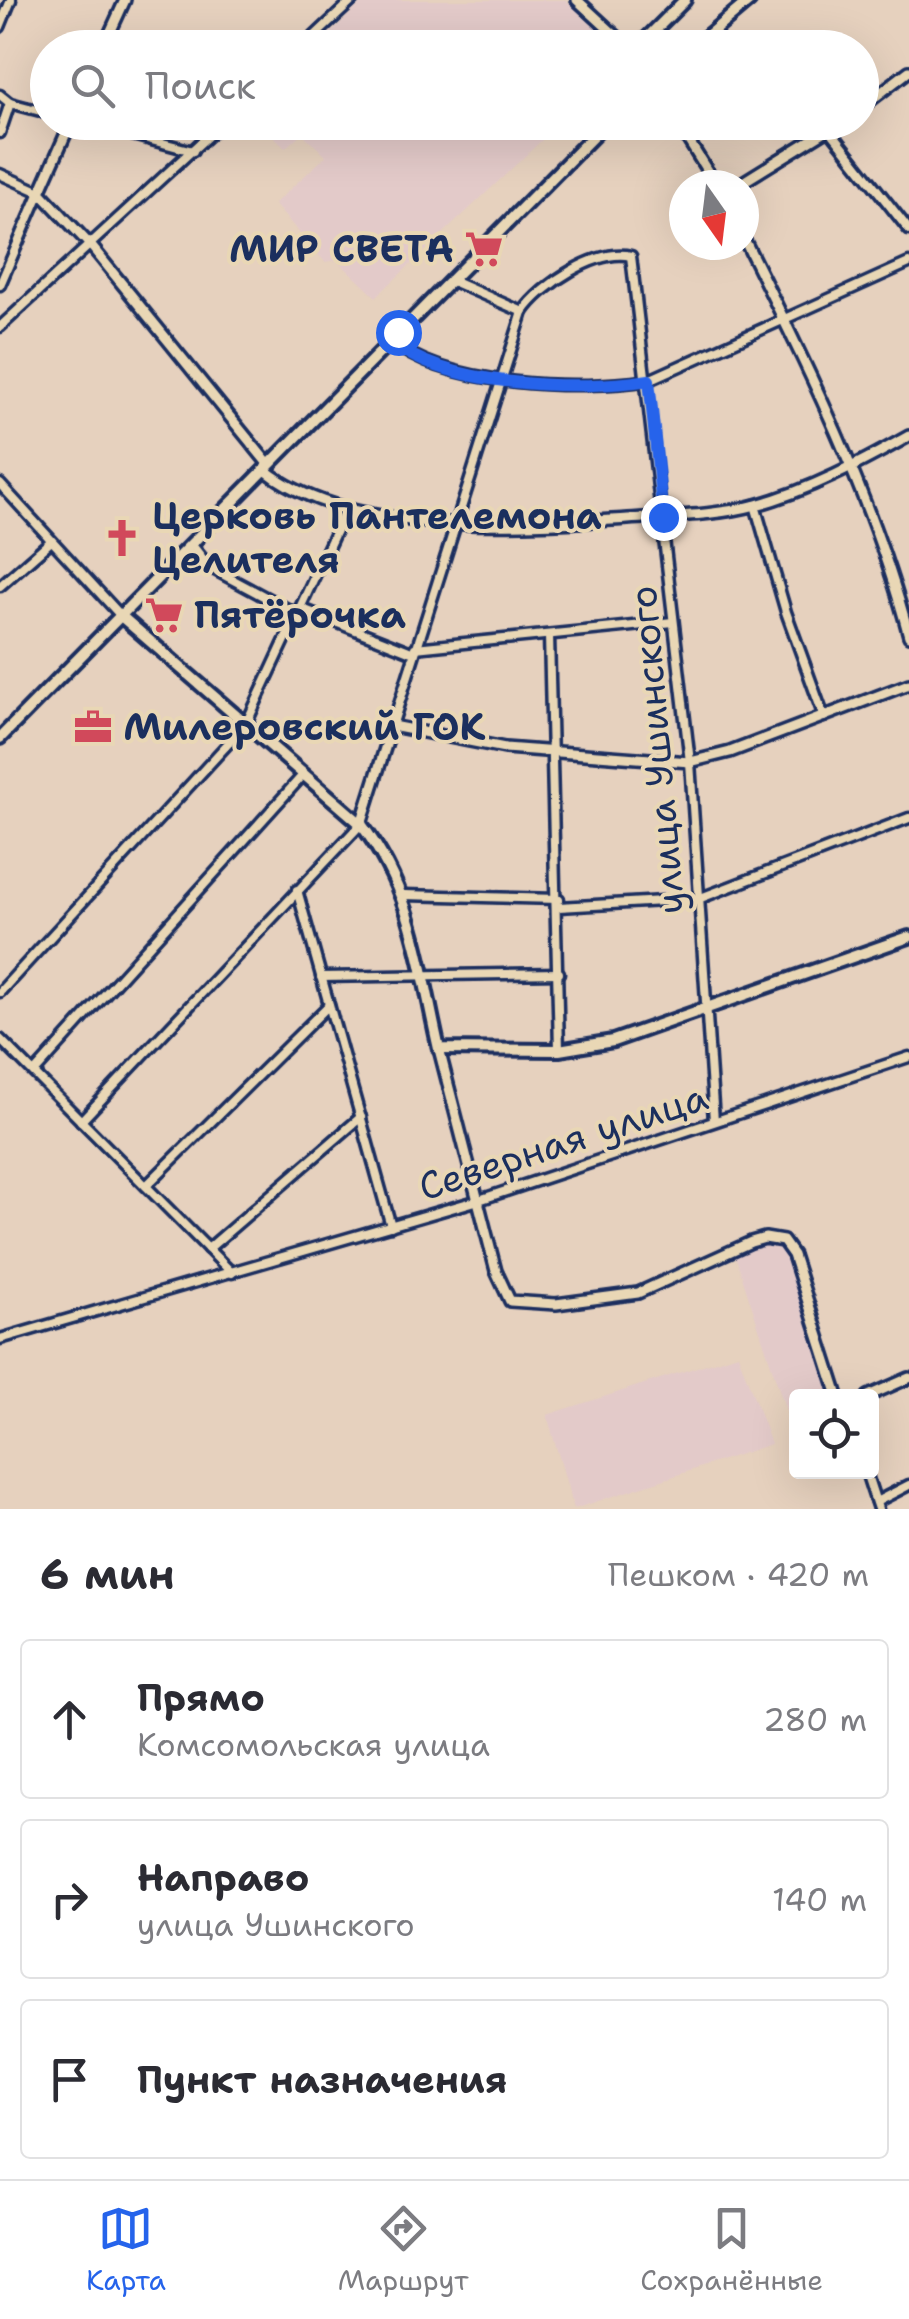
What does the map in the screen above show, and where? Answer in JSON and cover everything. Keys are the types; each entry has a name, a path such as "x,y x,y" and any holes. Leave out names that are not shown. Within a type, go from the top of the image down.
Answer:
{"main road":[{"path":"658,30 685,0"},
{"path":"714,30 750,0"},
{"path":"0,738 589,140"},
{"path":"121,616 361,824 389,860 404,895 439,1048 559,1050 613,1040 909,937"}],"street":[{"path":"0,27 11,0"},
{"path":"110,30 124,0"},
{"path":"321,30 352,0"},
{"path":"577,0 610,30"},
{"path":"879,93 909,71"},
{"path":"0,96 10,104 30,109"},
{"path":"0,133 10,104"},
{"path":"0,285 62,140"},
{"path":"148,140 192,152"},
{"path":"0,327 92,247 204,140"},
{"path":"688,140 707,170"},
{"path":"759,172 813,140"},
{"path":"838,140 909,230"},
{"path":"0,174 40,192 92,247 267,468 282,482 346,509 458,525 663,517 755,505 848,470 909,436"},
{"name":"улица Ушинского","path":"524,312 534,296 566,276 608,258 632,256 690,762 714,1121"},
{"path":"754,260 848,470 897,591 909,636"},
{"path":"390,340 418,359 502,382 586,386 649,380 909,263"},
{"path":"81,1120 361,824 524,312 448,279"},
{"path":"0,484 121,616"},
{"path":"755,505 786,612 824,717"},
{"path":"0,992 246,724 346,509"},
{"path":"0,586 50,542"},
{"path":"192,544 209,567 299,611 415,651 674,622"},
{"path":"549,635 559,904 559,1050"},
{"path":"392,726 553,752 690,762 730,752 909,684"},
{"path":"34,1073 304,774"},
{"path":"404,895 559,904 698,900 909,818"},
{"path":"297,890 392,1226"},
{"path":"321,976 559,973"},
{"path":"146,1186 329,1005"},
{"path":"0,1039 232,1273"},
{"path":"439,1048 500,1286 510,1301 556,1304 638,1293 751,1242 774,1238 790,1247 836,1389"},
{"name":"Северная улица","path":"0,1338 479,1200 909,1057"},
{"path":"208,1249 361,1117"},
{"path":"879,1391 909,1378"},
{"path":"868,1479 877,1506 909,1485"}],"shaded area":[{"path":"364,0 565,0 601,30 333,30"},
{"path":"277,140 294,140 285,148"},
{"path":"309,140 542,140 376,297 337,260 325,262 274,204 326,156"},
{"path":"768,1244 789,1253 832,1389 789,1389 789,1420 735,1255"},
{"path":"738,1354 771,1444 574,1509 547,1415"}],"place":[{"name":"МИР СВЕТА","path":"484,249"},
{"name":"Церковь Пантелемона Целителя","path":"122,538"},
{"name":"Пятёрочка","path":"164,615"},
{"name":"Милеровский ГОК","path":"93,727"}],"route":[{"path":"398,332 390,340 409,356 502,382 586,386 649,380 663,517"}]}
